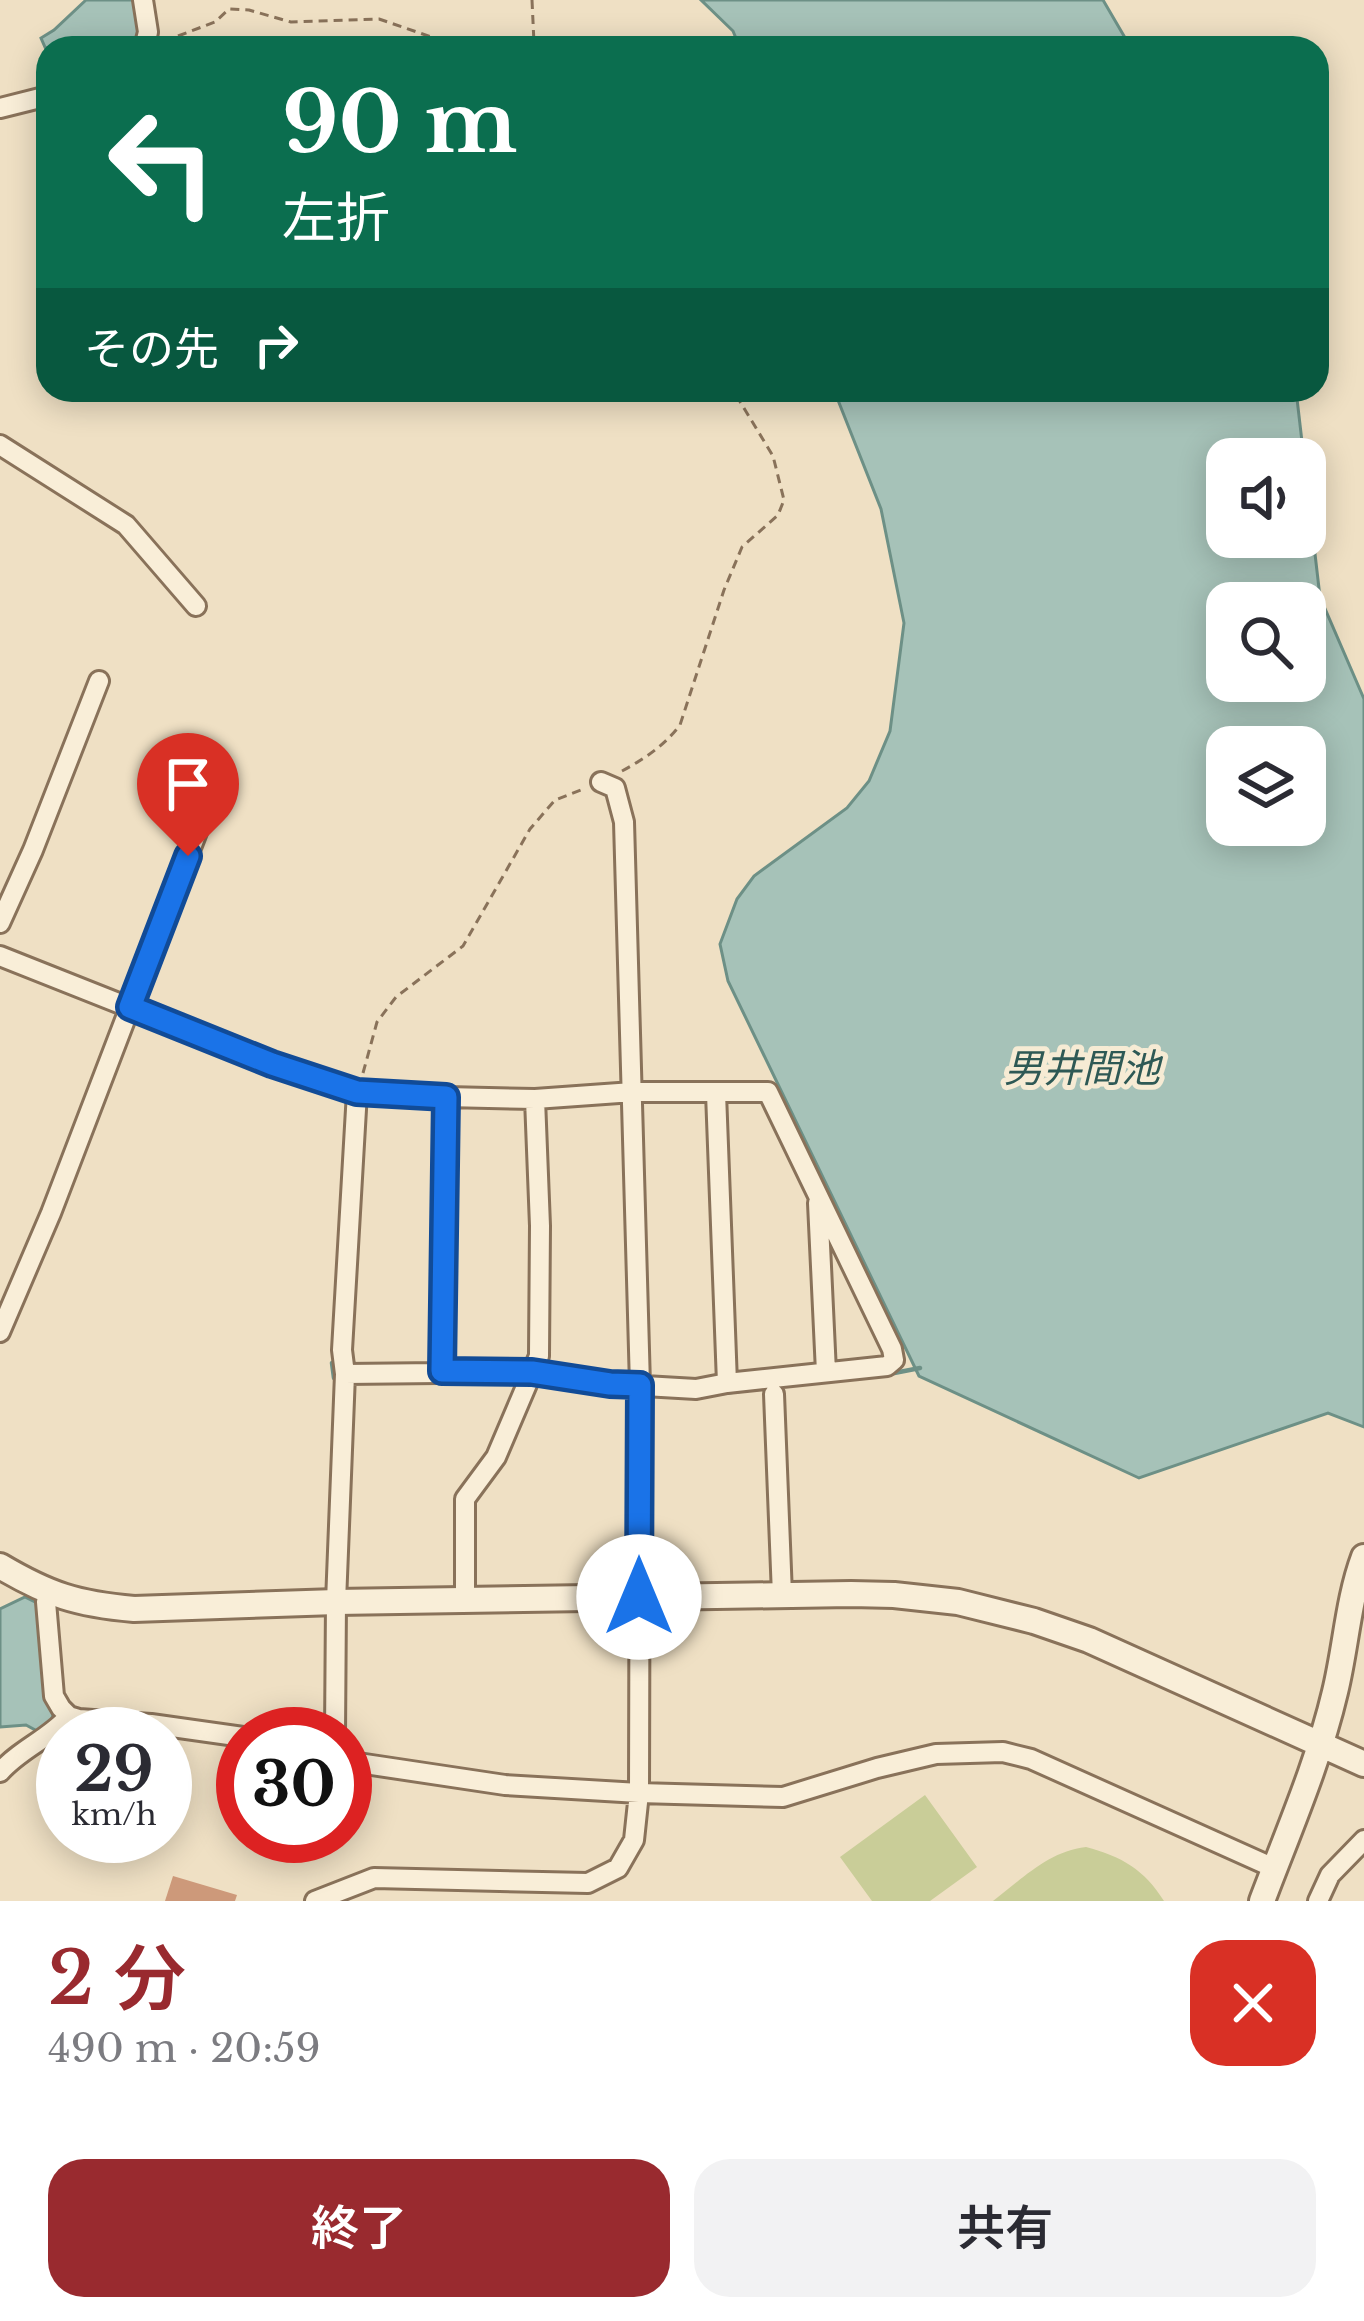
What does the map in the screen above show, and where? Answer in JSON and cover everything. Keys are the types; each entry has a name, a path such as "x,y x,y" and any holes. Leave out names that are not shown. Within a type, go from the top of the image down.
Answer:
{"street":[{"path":"143,0 147,36"},
{"path":"0,108 36,99"},
{"path":"0,445 126,525 196,607"},
{"path":"0,922 99,681"},
{"path":"0,1332 51,1213 217,780"},
{"path":"314,1901 374,1878 589,1883 618,1868 634,1840 639,1793 640,1385 625,822 615,788 601,782"},
{"path":"0,956 272,1064 357,1092 535,1099 633,1092 768,1092 894,1360 887,1366 696,1389 610,1384 532,1372 345,1374"},
{"path":"335,1707 342,1350 357,1092"},
{"path":"716,1093 727,1383"},
{"path":"442,1371 446,1097"},
{"path":"465,1601 465,1499 496,1456 539,1356 535,1099"},
{"path":"818,1194 826,1372"},
{"path":"774,1394 782,1595"},
{"path":"1262,1901 1322,1744 1364,1557"},
{"path":"0,1566 49,1592 134,1609 894,1595 1001,1611 1089,1640 1364,1764"},
{"path":"49,1592 54,1696 62,1707"},
{"path":"0,1772 36,1743"},
{"path":"372,1765 506,1785 782,1797 936,1754 1003,1752 1048,1767 1274,1868"},
{"path":"1318,1901 1330,1875 1364,1840"}],"path":[{"path":"532,0 534,36"},
{"path":"178,36 215,22 229,9 291,22 379,19 429,36"},
{"path":"357,1092 377,1022 396,998 463,946 530,829 555,800 646,758 680,725 742,547 778,515 784,500 773,456 740,402"}],"green space":[{"path":"925,1795 977,1867 930,1901 872,1901 840,1857"},
{"path":"1086,1847 1131,1866 1164,1901 993,1901 1048,1860"}],"water":[{"path":"86,0 136,0 140,36 44,36"},
{"path":"701,0 1103,0 1124,36 735,36"},
{"name":"男井間池","path":"839,402 1297,402 1302,438 1206,438 1206,558 1315,558 1318,582 1206,582 1206,702 1326,702 1326,611 1364,699 1364,1427 1328,1413 1139,1478 919,1376 728,981 720,944 737,899 754,876 847,808 869,781 890,731 904,623 881,509"},
{"path":"25,1597 37,1603 52,1707 36,1707 36,1730 26,1725 0,1727 0,1609"}],"building":[{"path":"173,1876 237,1895 235,1901 165,1901"}],"waterway":[{"path":"332,1363 334,1378"},
{"path":"884,1375 920,1368"},
{"path":"557,1385 581,1388"},
{"path":"723,1393 754,1389"}],"route":[{"path":"188,856 130,1007 357,1092 446,1097 442,1371 532,1372 640,1385 639,1597"}]}
